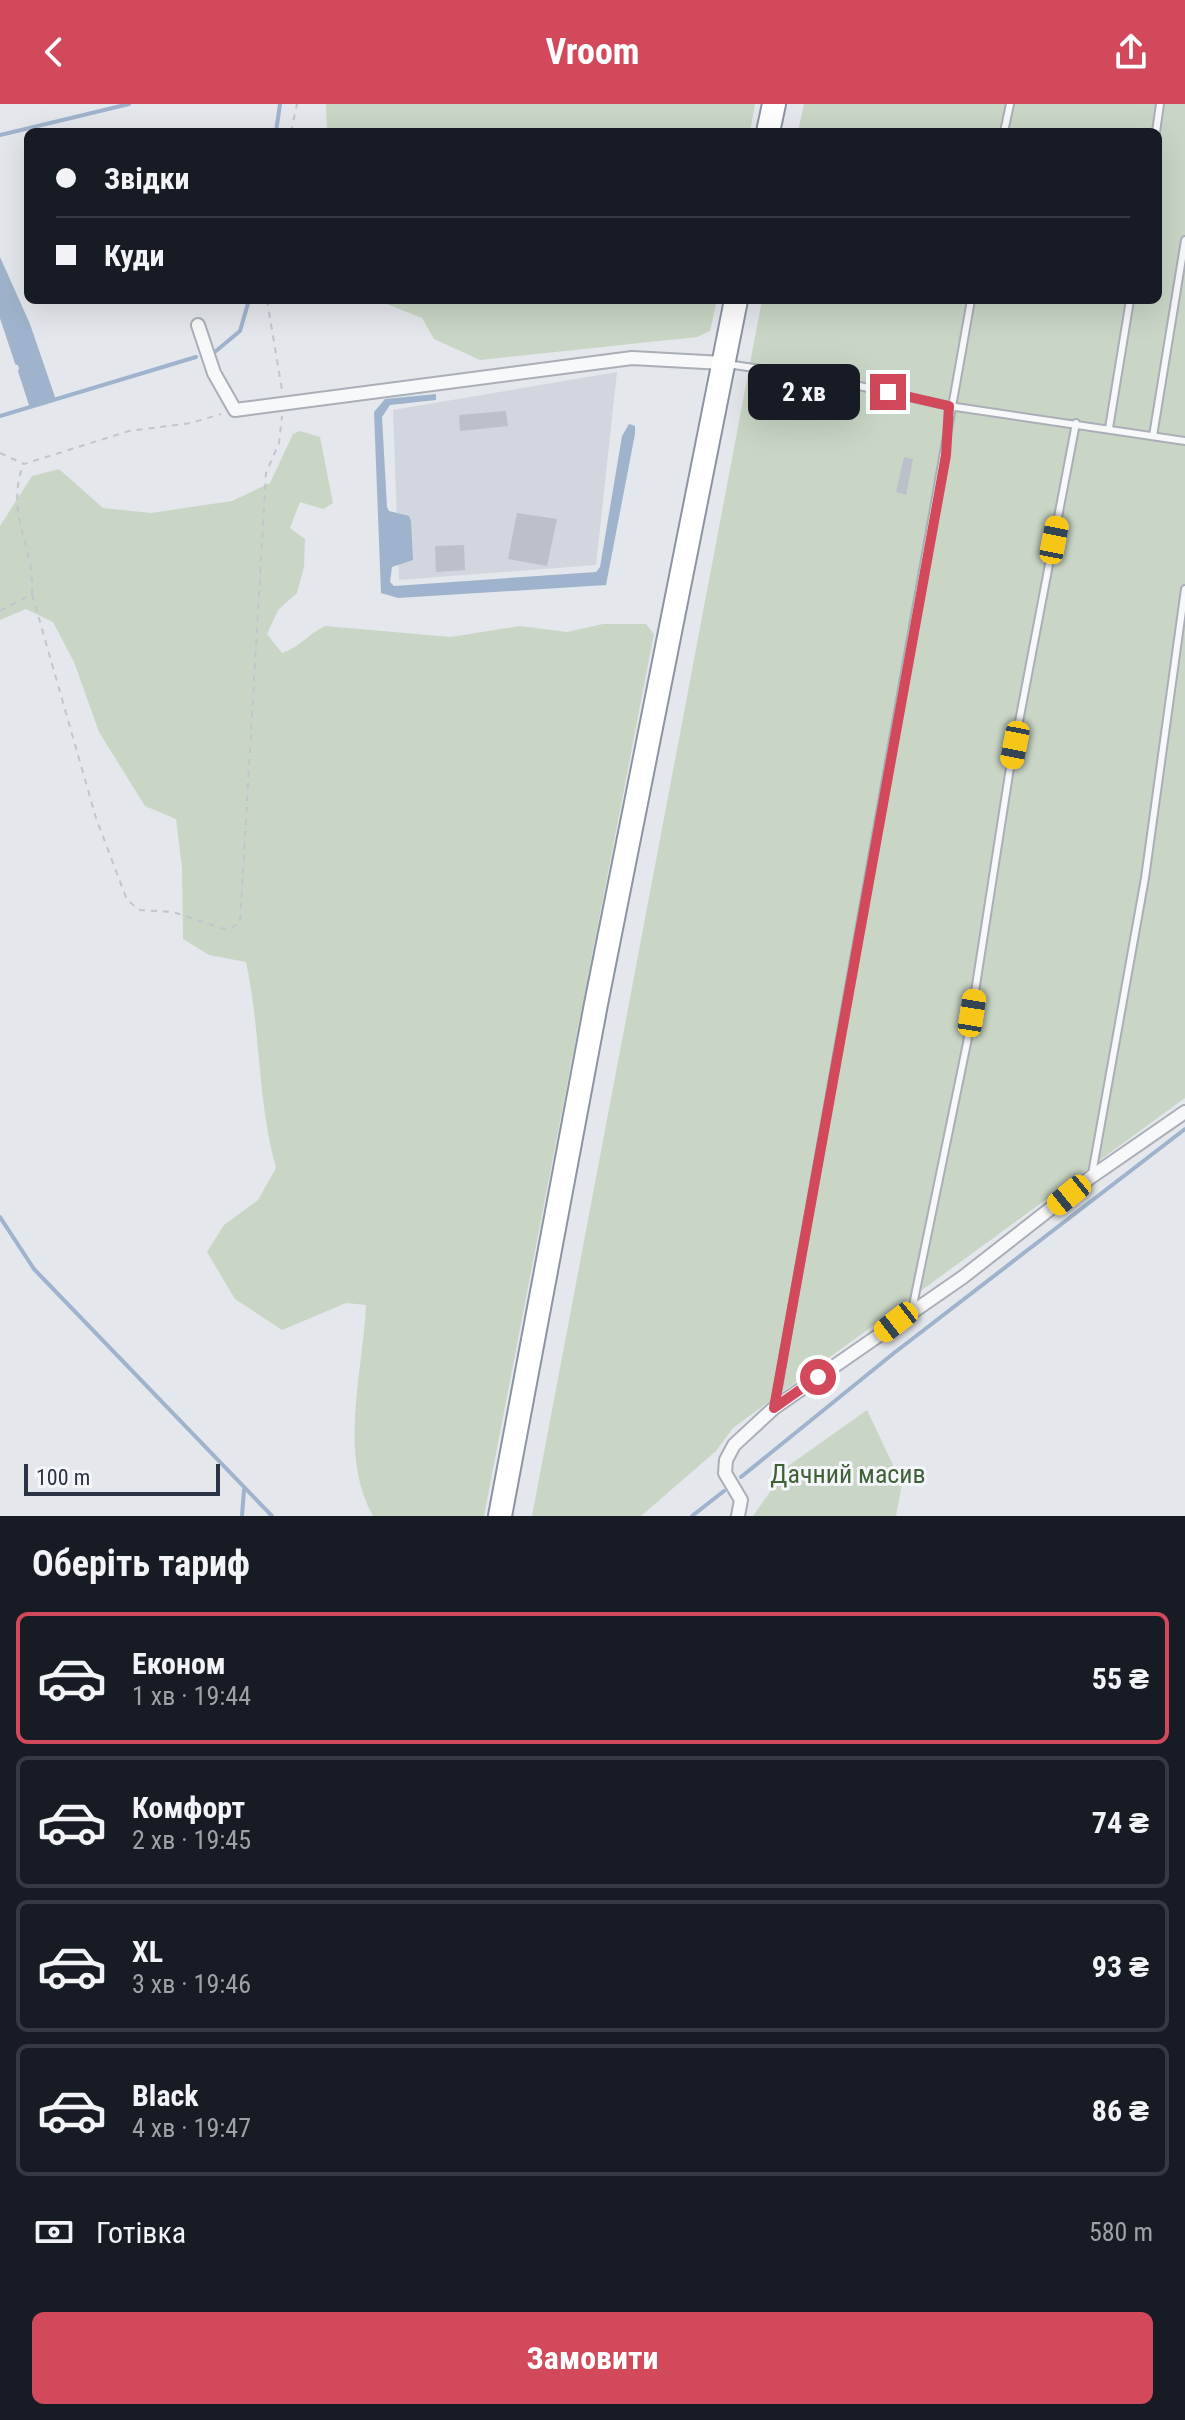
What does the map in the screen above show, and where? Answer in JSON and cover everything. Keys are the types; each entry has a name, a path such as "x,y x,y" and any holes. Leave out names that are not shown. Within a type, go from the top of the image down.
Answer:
{"highway":[{"path":"769,128 774,104"},
{"path":"500,1516 599,989 735,304"}],"street":[{"path":"198,325 214,373 235,410 632,358 723,363"},
{"path":"738,1516 741,1500 725,1473 726,1460 734,1445 774,1408 963,1277 1091,1177 1185,1112"}],"lane":[{"path":"1005,128 1010,104"},
{"path":"1157,128 1160,104"},
{"path":"1153,436 1185,240"},
{"path":"774,1408 946,455 949,406 970,304"},
{"path":"1109,428 1129,304"},
{"path":"723,363 828,379 949,406 1185,441"},
{"path":"912,1310 967,1043 1009,774 1076,423"},
{"path":"1091,1177 1145,878 1185,589"}],"path":[{"path":"292,128 297,104"},
{"path":"24,464 15,489 17,514 33,573 32,594 96,818 127,900 140,910 173,912 227,930 240,923 266,473 279,443 283,403 268,304"},
{"path":"0,453 24,464 129,431 191,423 235,410"},
{"path":"0,611 32,594"}],"shaded area":[{"path":"617,372 596,565 399,580 393,410"}],"green space":[{"path":"326,104 755,104 751,128 327,128"},
{"path":"804,104 1185,104 1185,1098 733,1428 716,1451 641,1516 532,1516 761,304 1162,304 1162,128 799,128"},
{"path":"387,304 716,304 710,331 697,337 480,360 434,339 422,318"},
{"path":"300,431 320,437 333,503 323,509 300,502 290,528 305,539 304,567 297,593 278,610 267,634 282,653 325,626 451,637 520,626 567,632 603,624 646,624 654,634 484,1516 373,1516 363,1492 355,1440 366,1305 346,1303 282,1330 235,1299 207,1252 224,1225 258,1200 276,1168 265,1117 246,962 209,955 183,939 182,868 176,819 145,806 99,732 74,662 53,622 26,609 0,620 0,526 32,476 59,469 103,508 151,513 232,501 270,483 293,434"},
{"name":"Дачний масив","path":"867,1410 902,1484 896,1516 753,1516 788,1466"}],"water":[{"path":"0,257 30,324 56,400 32,407 0,312"},
{"path":"436,394 436,400 390,405 382,417 387,507 389,511 409,516 413,560 392,567 390,582 394,586 596,572 600,567 622,436 629,424 635,426 635,434 606,585 398,598 381,593 374,412 385,399"}],"building":[{"path":"506,411 508,426 460,431 459,415"},
{"path":"904,457 913,459 906,495 896,492"},
{"path":"517,513 557,519 547,566 508,559"},
{"path":"464,545 465,570 436,572 435,546"}],"waterway":[{"path":"29,128 129,104"},
{"path":"277,128 280,104"},
{"path":"0,135 24,129"},
{"path":"216,351 240,331 248,304"},
{"path":"0,312 17,363"},
{"path":"0,416 196,357"},
{"path":"20,371 31,405"},
{"path":"741,1477 894,1353 1185,1129"},
{"path":"0,1217 34,1269 272,1516"},
{"path":"242,1516 244,1490"},
{"path":"692,1516 724,1491"}],"route":[{"path":"818,1377 774,1408 946,455 949,406 888,392"}]}
